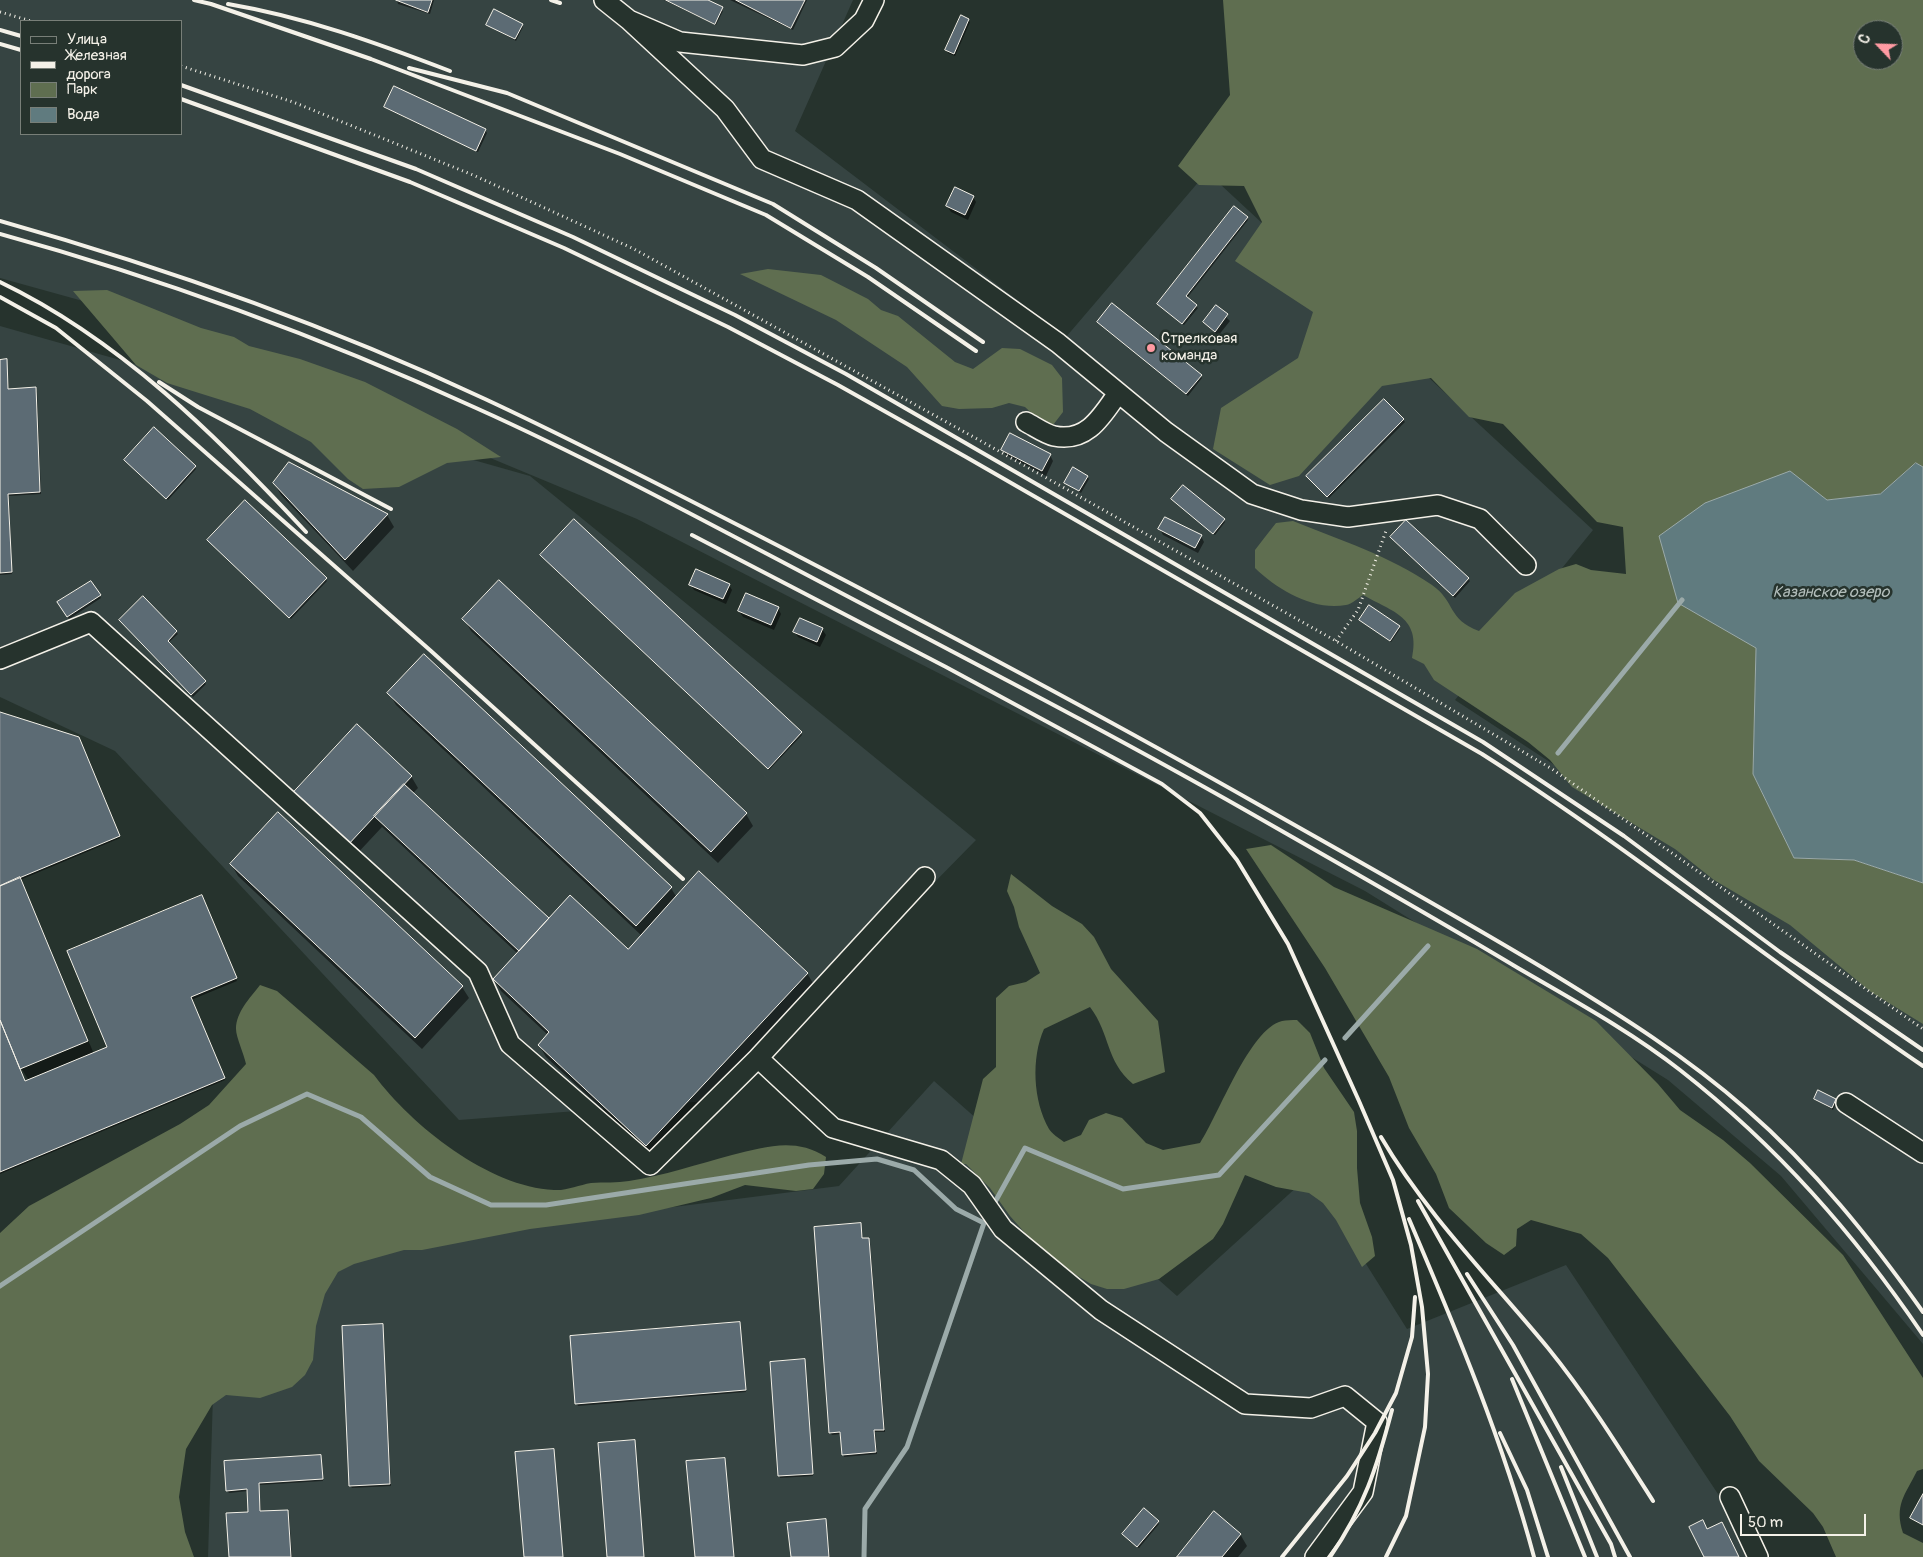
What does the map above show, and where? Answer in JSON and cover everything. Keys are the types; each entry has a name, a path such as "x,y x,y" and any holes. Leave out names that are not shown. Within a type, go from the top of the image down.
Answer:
{"street":[{"path":"604,0 629,20 725,109 762,159 857,200 1058,343 1166,432 1252,494 1301,510 1348,517 1438,505 1480,519 1526,565"},
{"path":"629,20 680,42 803,55 836,47 864,20 874,0"},
{"path":"1026,422 1054,436 1080,435 1096,423 1118,393"},
{"path":"0,658 90,622 478,972 510,1044 650,1165 758,1058 925,877"},
{"path":"758,1058 833,1128 942,1160 972,1185 1003,1229 1101,1310 1245,1404 1310,1408 1345,1396 1377,1422 1363,1492 1316,1557"},
{"path":"1846,1102 1923,1153"},
{"path":"1730,1498 1758,1557"}],"path":[{"path":"0,12 28,20"},
{"path":"182,66 293,102 473,175 634,249 1336,641 1552,769 1923,1029"},
{"path":"1336,641 1358,610 1393,511"}],"shaded area":[{"path":"0,0 853,0 795,131 1066,337 1207,172 1593,530 1455,700 1923,1006 1923,1344 1781,1176 1668,1080 1365,891 637,519 173,326 0,278"},
{"path":"0,326 530,476 976,840 721,1100 459,1120 115,751 0,697"},
{"path":"934,1081 1177,1296 1310,1175 1407,1329 1566,1265 1718,1494 1750,1557 208,1557 217,1265 839,1186"}],"green space":[{"path":"1223,0 1923,0 1923,467 1916,463 1880,494 1827,500 1679,603 1756,647 1753,774 1794,858 1854,860 1923,883 1923,1024 1871,992 1790,925 1714,880 1675,849 1572,787 1550,760 1528,742 1434,680 1424,664 1412,658 1414,644 1412,633 1402,618 1394,612 1363,595 1346,605 1321,605 1309,602 1285,591 1255,568 1255,550 1276,523 1293,521 1364,549 1416,575 1440,591 1456,616 1479,631 1515,593 1559,569 1576,564 1591,570 1626,574 1623,527 1597,522 1503,424 1469,417 1431,378 1382,386 1299,476 1270,485 1213,449 1221,408 1298,358 1313,312 1235,261 1262,222 1244,186 1199,185 1178,166 1230,95"},
{"path":"768,269 821,275 868,299 881,310 898,316 955,362 973,369 1002,348 1020,349 1052,365 1062,378 1063,412 1053,425 1038,419 1025,407 1009,403 992,408 959,409 942,406 907,367 836,320 740,274"},
{"path":"107,290 201,328 234,337 249,346 300,359 365,382 457,429 501,457 447,463 399,487 363,489 348,479 311,442 250,409 167,383 136,365 73,291"},
{"path":"1271,845 1334,887 1477,949 1596,1021 1658,1084 1680,1110 1723,1140 1750,1163 1843,1255 1923,1378 1923,1469 1917,1471 1902,1500 1900,1515 1903,1533 1923,1543 1923,1557 1836,1557 1823,1527 1813,1513 1759,1461 1730,1416 1608,1258 1581,1234 1531,1220 1517,1229 1516,1246 1504,1255 1486,1243 1449,1208 1436,1174 1409,1128 1389,1077 1325,968 1246,849"},
{"path":"1011,874 1052,906 1082,924 1094,937 1111,969 1158,1021 1165,1072 1133,1084 1117,1066 1102,1027 1090,1007 1044,1029 1037,1053 1037,1093 1044,1118 1052,1133 1064,1142 1081,1135 1089,1120 1106,1113 1122,1118 1146,1143 1163,1150 1200,1143 1236,1074 1258,1039 1270,1027 1282,1021 1297,1020 1310,1033 1324,1068 1354,1112 1357,1131 1357,1168 1360,1203 1372,1237 1375,1256 1362,1267 1336,1220 1323,1203 1309,1193 1276,1187 1245,1175 1223,1224 1213,1239 1159,1279 1124,1289 1107,1289 1091,1284 1076,1275 1033,1242 1010,1216 990,1188 966,1164 961,1164 983,1079 996,1067 996,998 1009,986 1026,982 1040,973 1019,927 1014,907 1007,891"},
{"path":"260,985 277,991 374,1075 409,1114 431,1133 479,1166 504,1178 529,1186 563,1190 591,1183 642,1179 744,1152 791,1145 803,1147 826,1157 824,1174 813,1189 796,1191 745,1185 711,1198 639,1215 530,1229 422,1250 404,1250 354,1264 338,1272 325,1294 316,1326 313,1360 305,1375 292,1387 260,1398 226,1395 212,1405 186,1449 179,1497 185,1532 194,1557 0,1557 0,1233 29,1206 180,1124 209,1105 246,1064 236,1032 238,1017"}],"water":[{"name":"Казанское озеро","path":"1916,463 1923,467 1923,883 1854,860 1794,858 1753,774 1756,648 1678,603 1659,536 1705,503 1790,471 1827,500 1880,494"}],"building":[{"path":"396,0 432,0 428,12"},
{"path":"666,0 708,0 723,7 715,24"},
{"path":"736,0 805,0 791,28"},
{"path":"494,9 523,24 515,39 486,25"},
{"path":"961,15 969,19 954,54 945,50"},
{"path":"394,86 486,129 476,151 384,107"},
{"path":"955,187 974,196 965,215 946,206"},
{"path":"1234,206 1248,217 1186,296 1197,305 1182,324 1157,304"},
{"path":"1112,303 1202,375 1186,394 1097,322"},
{"path":"1216,305 1228,314 1215,332 1203,322"},
{"path":"7,359 8,389 36,387 40,492 8,494 12,572 0,573 0,360"},
{"path":"1384,399 1404,419 1327,497 1306,476"},
{"path":"154,427 196,466 166,499 124,460"},
{"path":"1010,433 1051,454 1042,471 1001,450"},
{"path":"289,462 388,514 345,560 273,483"},
{"path":"1073,467 1088,476 1079,491 1064,483"},
{"path":"1183,485 1225,519 1213,534 1171,499"},
{"path":"245,500 327,578 289,618 207,540"},
{"path":"1165,517 1202,535 1195,548 1158,529"},
{"path":"574,519 802,732 768,769 540,555"},
{"path":"1406,520 1469,578 1453,596 1390,537"},
{"path":"696,569 730,584 723,599 689,585"},
{"path":"499,580 747,813 711,852 462,619"},
{"path":"91,581 101,595 67,617 57,602"},
{"path":"746,593 779,607 771,625 738,611"},
{"path":"143,596 177,631 168,641 206,681 191,695 119,620"},
{"path":"1369,605 1400,626 1390,641 1359,620"},
{"path":"800,618 823,628 817,642 793,632"},
{"path":"424,654 672,887 636,926 387,693"},
{"path":"0,712 79,737 120,836 0,886"},
{"path":"357,724 412,776 347,846 292,794"},
{"path":"404,784 549,918 519,951 374,816"},
{"path":"278,812 463,986 415,1038 230,864"},
{"path":"699,871 808,973 646,1146 538,1045 549,1032 493,979 570,895 628,949"},
{"path":"20,877 88,1041 20,1069 0,1020 0,886"},
{"path":"202,895 237,978 191,997 225,1078 0,1172 0,1020 25,1081 107,1047 67,951"},
{"path":"1818,1090 1836,1099 1832,1108 1814,1099"},
{"path":"861,1223 862,1238 869,1238 884,1430 874,1430 876,1452 842,1455 840,1432 829,1433 814,1227"},
{"path":"740,1322 746,1390 575,1404 570,1336"},
{"path":"383,1324 390,1484 349,1486 342,1326"},
{"path":"805,1359 813,1474 778,1476 770,1362"},
{"path":"635,1440 644,1557 607,1557 598,1443"},
{"path":"554,1449 563,1557 524,1557 515,1452"},
{"path":"321,1455 323,1479 259,1483 260,1511 288,1510 291,1557 229,1557 226,1513 248,1512 247,1489 226,1491 224,1461"},
{"path":"725,1458 734,1557 695,1557 686,1461"},
{"path":"1923,1494 1923,1525 1910,1518"},
{"path":"1144,1508 1159,1521 1137,1547 1122,1534"},
{"path":"1214,1511 1241,1534 1222,1557 1177,1557"},
{"path":"826,1519 829,1557 791,1557 787,1523"},
{"path":"1703,1520 1707,1529 1722,1522 1739,1557 1704,1557 1689,1527"}],"waterway":[{"path":"1558,753 1682,600"},
{"path":"1345,1038 1428,946"},
{"path":"995,1202 1025,1148 1123,1189 1219,1175 1325,1060"},
{"path":"0,1286 240,1126 307,1094 361,1117 430,1177 491,1205 546,1205 809,1165 877,1159 914,1170 956,1209 984,1223 907,1447 865,1509 864,1557"}],"railway":[{"path":"194,0 211,4 371,59 620,154 766,215 868,277 976,351"},
{"path":"551,0 560,3"},
{"path":"228,4 257,9 340,32 450,71"},
{"path":"0,30 20,36"},
{"path":"0,44 20,50"},
{"path":"409,68 507,93 773,204 876,268 983,342"},
{"path":"182,85 416,169 573,237 735,315 846,374 1483,742 1624,836 1780,952 1923,1050"},
{"path":"182,99 410,182 564,248 728,327 838,385 1482,754 1594,829 1923,1066"},
{"path":"0,221 123,258 246,300 367,347 485,399 680,495 854,585 1146,741 1371,868 1517,952 1603,1005 1677,1054 1724,1090 1771,1132 1818,1180 1862,1231 1923,1312"},
{"path":"0,234 121,270 301,334 419,383 521,429 654,494 1038,696 1142,752 1348,869 1601,1016 1680,1070 1749,1129 1812,1193 1870,1261 1923,1335"},
{"path":"0,282 44,305 86,332 164,392 237,460 306,532"},
{"path":"0,297 56,328 147,401 431,651 683,879"},
{"path":"159,382 198,407 391,509"},
{"path":"692,535 946,667 1162,784 1200,813 1237,860 1288,944 1359,1101 1393,1180 1411,1245 1422,1307 1428,1374 1425,1427 1406,1516 1386,1557"},
{"path":"1381,1137 1418,1193 1460,1246 1562,1366 1603,1423 1653,1501"},
{"path":"1418,1201 1611,1544 1615,1557"},
{"path":"1409,1219 1478,1386 1508,1471 1534,1557"},
{"path":"1467,1274 1513,1345 1630,1557"},
{"path":"1282,1557 1347,1476 1375,1433 1396,1393 1412,1337 1415,1297"},
{"path":"1512,1379 1585,1557"},
{"path":"1330,1557 1361,1504 1375,1469 1392,1410"},
{"path":"1500,1433 1527,1490 1548,1557"},
{"path":"1561,1467 1597,1557"}],"place":[{"name":"Стрелковая команда","path":"1151,348"}]}
